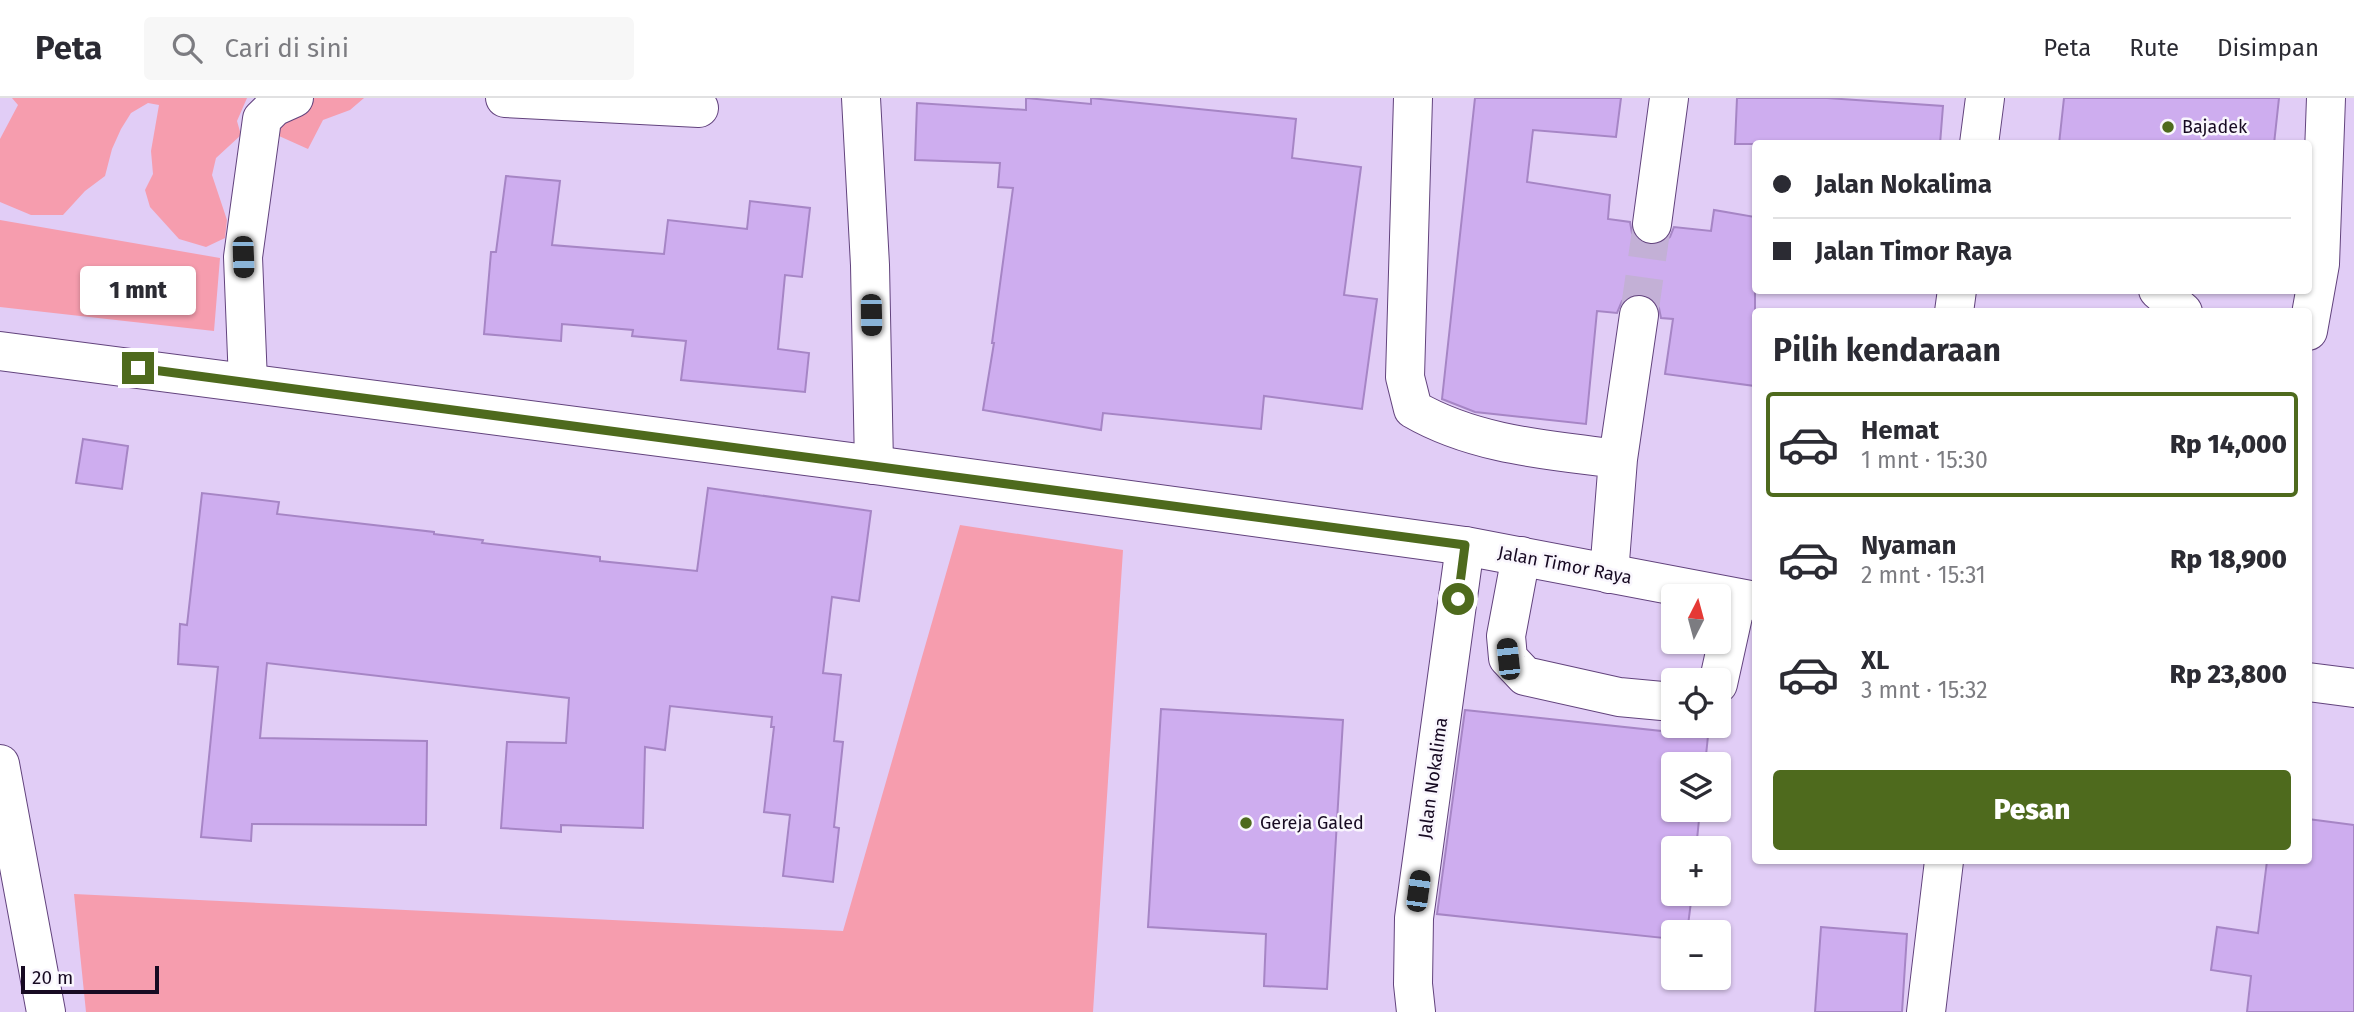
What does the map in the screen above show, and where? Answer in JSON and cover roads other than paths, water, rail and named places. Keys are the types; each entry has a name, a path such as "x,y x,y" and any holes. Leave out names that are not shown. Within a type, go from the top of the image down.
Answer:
{"main road":[{"path":"248,382 243,257 262,119 274,107 294,98"},
{"path":"505,98 699,108"},
{"path":"861,98 870,265 874,465"},
{"path":"1413,98 1405,377 1413,409 1439,424 1479,438 1618,459"},
{"path":"1651,224 1670,98"},
{"path":"1980,140 1985,98"},
{"path":"2312,309 2320,264 2326,98"},
{"path":"2163,294 2178,308"},
{"path":"1609,574 1618,459 1639,316"},
{"name":"Jalan Timor Raya","path":"0,351 1465,545 1746,599"},
{"name":"Jalan Nokalima","path":"1416,1012 1413,984 1414,918 1465,545"},
{"path":"1521,556 1506,636 1508,659 1525,676 1619,697 1661,701"},
{"path":"1723,668 1746,599"},
{"path":"2312,683 2354,688"},
{"path":"0,764 46,1012"},
{"path":"1926,1012 1944,864"}],"tunnel":[{"path":"1639,315 1652,224"}],"place":[{"name":"Bajadek","path":"2168,127"},
{"name":"Gereja Galed","path":"1246,823"}]}
